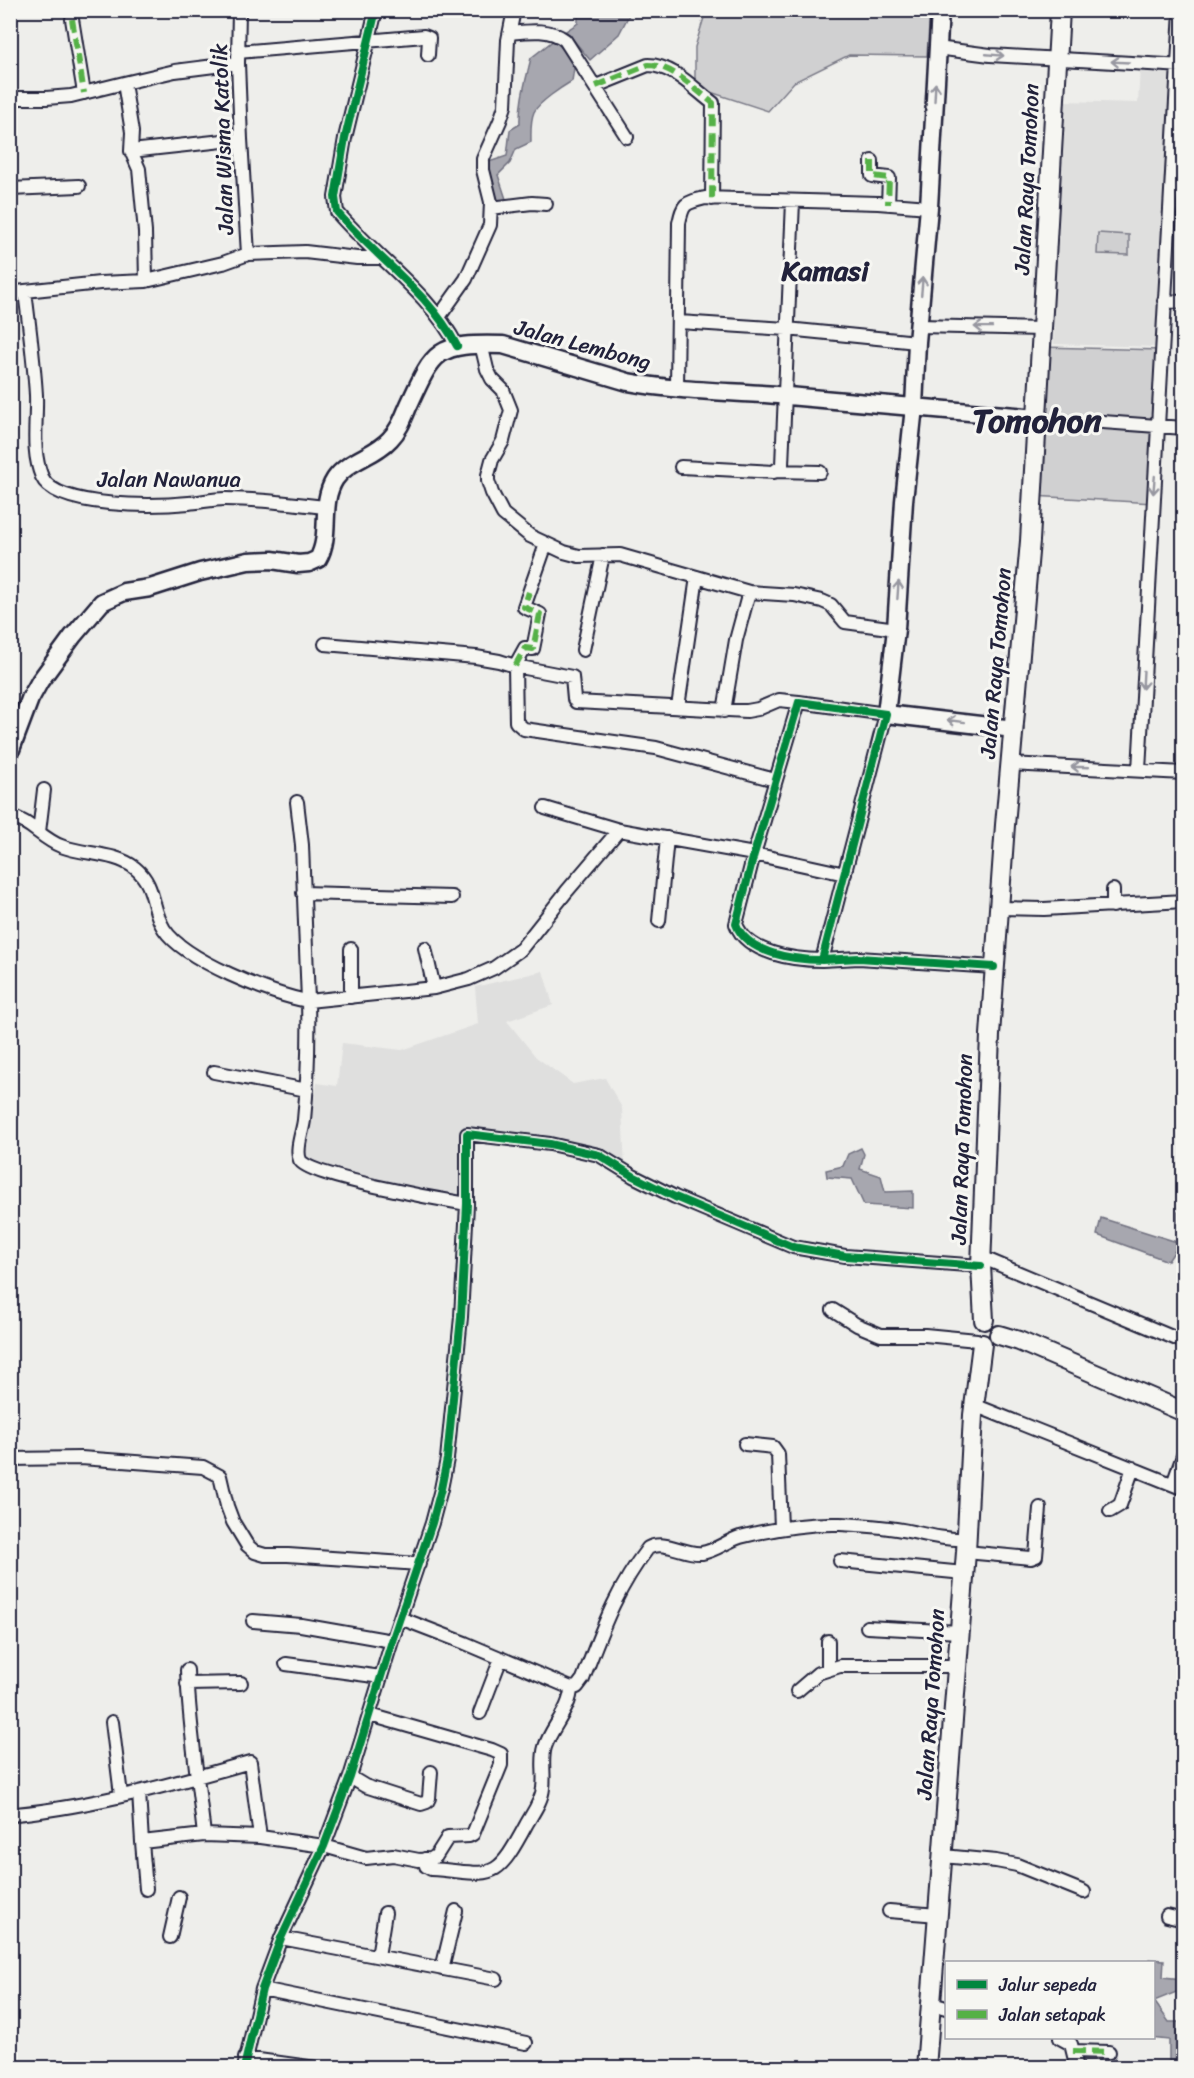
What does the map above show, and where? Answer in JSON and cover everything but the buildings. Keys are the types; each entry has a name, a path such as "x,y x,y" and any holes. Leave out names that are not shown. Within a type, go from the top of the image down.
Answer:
{"highway":[{"name":"Jalan Raya Tomohon","path":"926,2067 939,2006 938,1915 967,1546 979,1342 974,1330 978,1323 984,1320 981,1262 994,967 1030,541 1060,10"},
{"path":"984,1320 991,1320 996,1324 999,1335"},
{"path":"979,1342 993,1343 999,1335"},
{"path":"999,1335 1019,1341 1184,1412"}],"main road":[{"path":"940,10 929,207 914,407 904,501 896,629 886,714 1014,729"},
{"name":"Jalan Lembong","path":"10,753 30,699 40,681 73,636 102,602 124,592 150,588 200,572 248,561 272,560 298,564 318,559 325,542 325,507 335,480 344,470 389,442 398,430 429,363 438,354 457,346 502,345 628,382 677,389 1038,418"}],"street":[{"name":"Jalan Wisma Katolik","path":"25,291 146,281 212,266 248,254 238,57 239,10"},
{"path":"376,10 345,138 337,212 421,295 440,317 457,346"},
{"path":"440,317 466,279 490,225 491,207 483,170 483,159 505,106 510,33 514,10"},
{"path":"1139,770 1164,301 1181,66 1181,10"},
{"path":"72,19 84,93"},
{"path":"510,33 539,31 559,36 570,47 627,137"},
{"path":"10,98 46,98 84,93 238,57 367,42 426,36 429,38 428,55"},
{"path":"937,48 990,55 1181,66"},
{"path":"596,86 648,65 657,65 667,68 713,103 712,199"},
{"path":"124,83 132,132 131,151 139,169 145,232 146,281"},
{"path":"131,151 241,138"},
{"path":"872,161 872,176 889,178 888,204"},
{"path":"10,189 79,186"},
{"path":"677,389 679,223 682,208 690,202 712,199 929,207"},
{"path":"777,471 782,465 793,201"},
{"path":"491,207 546,204"},
{"path":"248,254 305,252 357,258 381,258"},
{"path":"10,292 25,291"},
{"name":"Jalan Nawanua","path":"25,291 36,396 36,446 39,467 49,487 73,498 117,503 173,504 243,500 325,507"},
{"path":"1164,301 1184,302"},
{"path":"679,322 918,334 1042,329"},
{"path":"481,344 487,369 492,379 503,390 511,410 508,426 488,475 492,493 503,514 530,536 564,552 579,556 620,555 750,592 794,595 822,601 831,605 845,622 896,629"},
{"path":"1103,422 1184,428"},
{"path":"681,467 759,472 820,472"},
{"path":"546,544 524,607 540,614 533,649 525,648 515,666 516,722 524,729 656,748 775,780"},
{"path":"583,650 603,555"},
{"path":"678,707 697,577"},
{"path":"724,711 736,640 750,592"},
{"path":"325,644 482,658 572,677 576,702 724,711 759,710 779,700 886,714 822,960"},
{"path":"799,702 753,854 737,918 738,928 744,936 757,945 779,956 795,959 859,958 994,967"},
{"path":"1010,764 1184,773"},
{"path":"39,832 44,790"},
{"path":"297,802 302,845 309,1060 299,1154 304,1165 345,1178 466,1204"},
{"path":"545,808 619,830 753,854 845,874"},
{"path":"10,816 61,846 114,858 135,869 145,880 153,895 162,927 181,947 200,959 280,994 308,1001 434,987 469,979 494,968 521,949 619,830"},
{"path":"659,921 667,838"},
{"path":"1113,890 1113,906"},
{"path":"303,893 452,897"},
{"path":"999,908 1044,909 1184,901"},
{"path":"424,948 434,987"},
{"path":"351,949 351,997"},
{"path":"214,1072 307,1090"},
{"path":"316,2067 244,2063 262,1989 281,1938 324,1846 350,1777 392,1641 432,1523 447,1459 461,1317 467,1134 550,1144 599,1155 658,1189 793,1247 845,1256 981,1262 1184,1342"},
{"path":"833,1310 857,1325 881,1335 925,1335 979,1342"},
{"path":"974,1405 1178,1486 1184,1453"},
{"path":"745,1444 773,1447 778,1454 781,1528"},
{"path":"10,1459 81,1458 202,1467 220,1476 233,1522 247,1545 255,1552 265,1555 419,1564"},
{"path":"1110,1511 1120,1505 1133,1468"},
{"path":"400,1618 571,1688 577,1687 583,1679 614,1601 648,1548 660,1545 699,1553 740,1537 781,1528 839,1524 893,1529 1030,1558 1036,1556 1040,1508"},
{"path":"840,1561 964,1573"},
{"path":"253,1621 301,1626 392,1641"},
{"path":"867,1627 960,1632"},
{"path":"828,1641 828,1669"},
{"path":"480,1713 501,1658"},
{"path":"285,1664 381,1677"},
{"path":"797,1691 818,1673 840,1666 957,1666"},
{"path":"187,1670 188,1714 204,1835"},
{"path":"187,1684 241,1683"},
{"path":"425,1859 426,1866 431,1869 479,1874 498,1868 508,1858 542,1796 543,1753 570,1698 571,1688"},
{"path":"142,1842 204,1835 260,1837 324,1846 366,1858 393,1855 425,1859 436,1856 448,1838 469,1836 475,1830 501,1765 501,1754 370,1715"},
{"path":"112,1722 121,1795"},
{"path":"10,1817 16,1814 56,1809 139,1792 250,1762 260,1837"},
{"path":"350,1777 365,1786 421,1804 427,1802 429,1798 431,1772"},
{"path":"139,1792 146,1889"},
{"path":"943,1856 1017,1865 1084,1892"},
{"path":"170,1937 179,1897"},
{"path":"442,1969 456,1911"},
{"path":"889,1911 938,1915"},
{"path":"378,1956 385,1913"},
{"path":"1167,1916 1184,1920"},
{"path":"281,1938 496,1979"},
{"path":"262,1989 526,2043"},
{"path":"1063,2039 1071,2044 1077,2067"},
{"path":"1073,2051 1109,2052"}],"shaded area":[{"path":"578,10 631,11 619,34 590,60 566,31 578,23"},
{"path":"706,11 930,11 927,56 849,55 794,82 768,111 695,87 695,47"},
{"path":"554,40 575,62 572,81 546,99 534,112 531,123 531,142 516,149 510,163 498,175 507,202 498,205 489,162 507,156 510,130 520,124 522,99 531,58"},
{"path":"1140,67 1175,70 1160,347 1054,344 1054,229 1063,101 1138,103"},
{"path":"1098,233 1129,235 1129,255 1097,254"},
{"path":"1041,347 1162,350 1153,503 1033,496"},
{"path":"543,971 553,1005 507,1021 536,1057 573,1084 605,1078 622,1108 625,1168 578,1146 467,1127 459,1197 312,1165 305,1156 317,1083 337,1086 342,1043 402,1050 478,1024 475,987"},
{"path":"861,1148 864,1154 860,1169 881,1176 885,1192 913,1191 913,1208 864,1205 852,1179 827,1177 826,1170 843,1166 848,1154"},
{"path":"1183,1208 1183,1244 1178,1232 1178,1212"},
{"path":"1101,1218 1180,1243 1168,1261 1097,1235"},
{"path":"1149,1959 1164,1960 1163,1977 1183,1979 1179,1991 1155,2001 1155,1961 1148,1961"},
{"path":"1155,2002 1169,2022 1183,2022 1183,2067 1169,2067 1169,2040 1155,2039"}],"marked path":[{"path":"72,19 84,93"},
{"path":"596,86 648,65 657,66 675,73 713,103 712,199"},
{"path":"872,161 872,176 889,178 888,204"},
{"path":"515,666 525,648 533,649 540,614 524,607 529,592"},
{"path":"1073,2051 1109,2052"}],"cycle path":[{"path":"376,10 345,138 335,197 337,212 417,292 432,309 457,346"},
{"path":"822,960 786,957 761,949 750,942 736,924 799,702 886,714 822,960 859,958 994,967"},
{"path":"244,2068 262,1989 281,1938 324,1846 350,1777 441,1489 447,1459 461,1317 467,1204 467,1134 550,1144 599,1155 633,1176 675,1197 793,1247 845,1256 981,1266"}],"district":[{"name":"Kamasi","path":"825,270"},
{"name":"Tomohon","path":"1037,420"}]}
